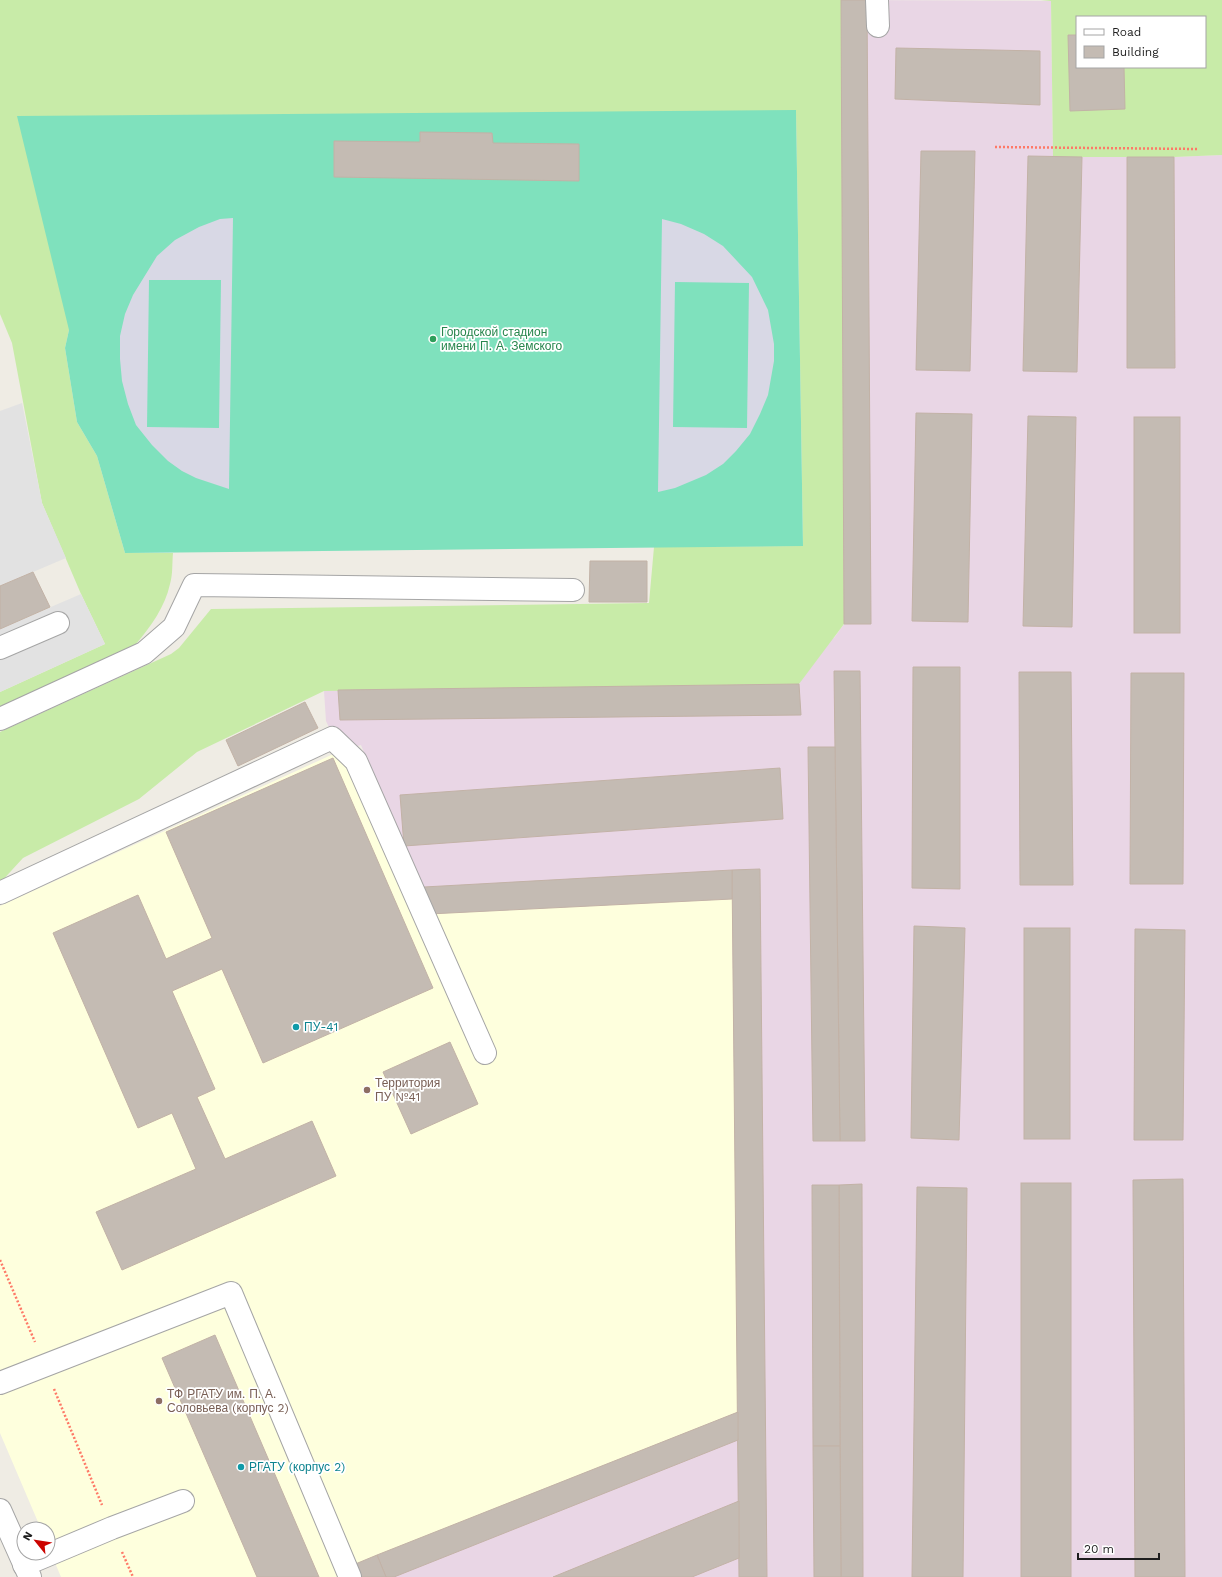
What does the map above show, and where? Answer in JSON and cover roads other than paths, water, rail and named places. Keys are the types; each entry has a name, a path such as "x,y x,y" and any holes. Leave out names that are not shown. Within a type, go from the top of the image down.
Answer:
{"street":[{"path":"877,0 878,26"},
{"path":"0,719 144,653 174,627 194,584 573,590"},
{"path":"0,648 58,623"},
{"path":"0,893 332,738 356,760 485,1053"},
{"path":"0,1383 231,1294 350,1577"},
{"path":"0,1510 27,1571 112,1528 183,1501"}],"place":[{"name":"Городской стадион имени П. А. Земского","path":"433,339"},
{"name":"ПУ-41","path":"296,1027"},
{"name":"Территория ПУ №41","path":"367,1090"},
{"name":"ТФ РГАТУ им. П. А. Соловьева (корпус 2)","path":"159,1401"},
{"name":"РГАТУ (корпус 2)","path":"241,1467"}]}
